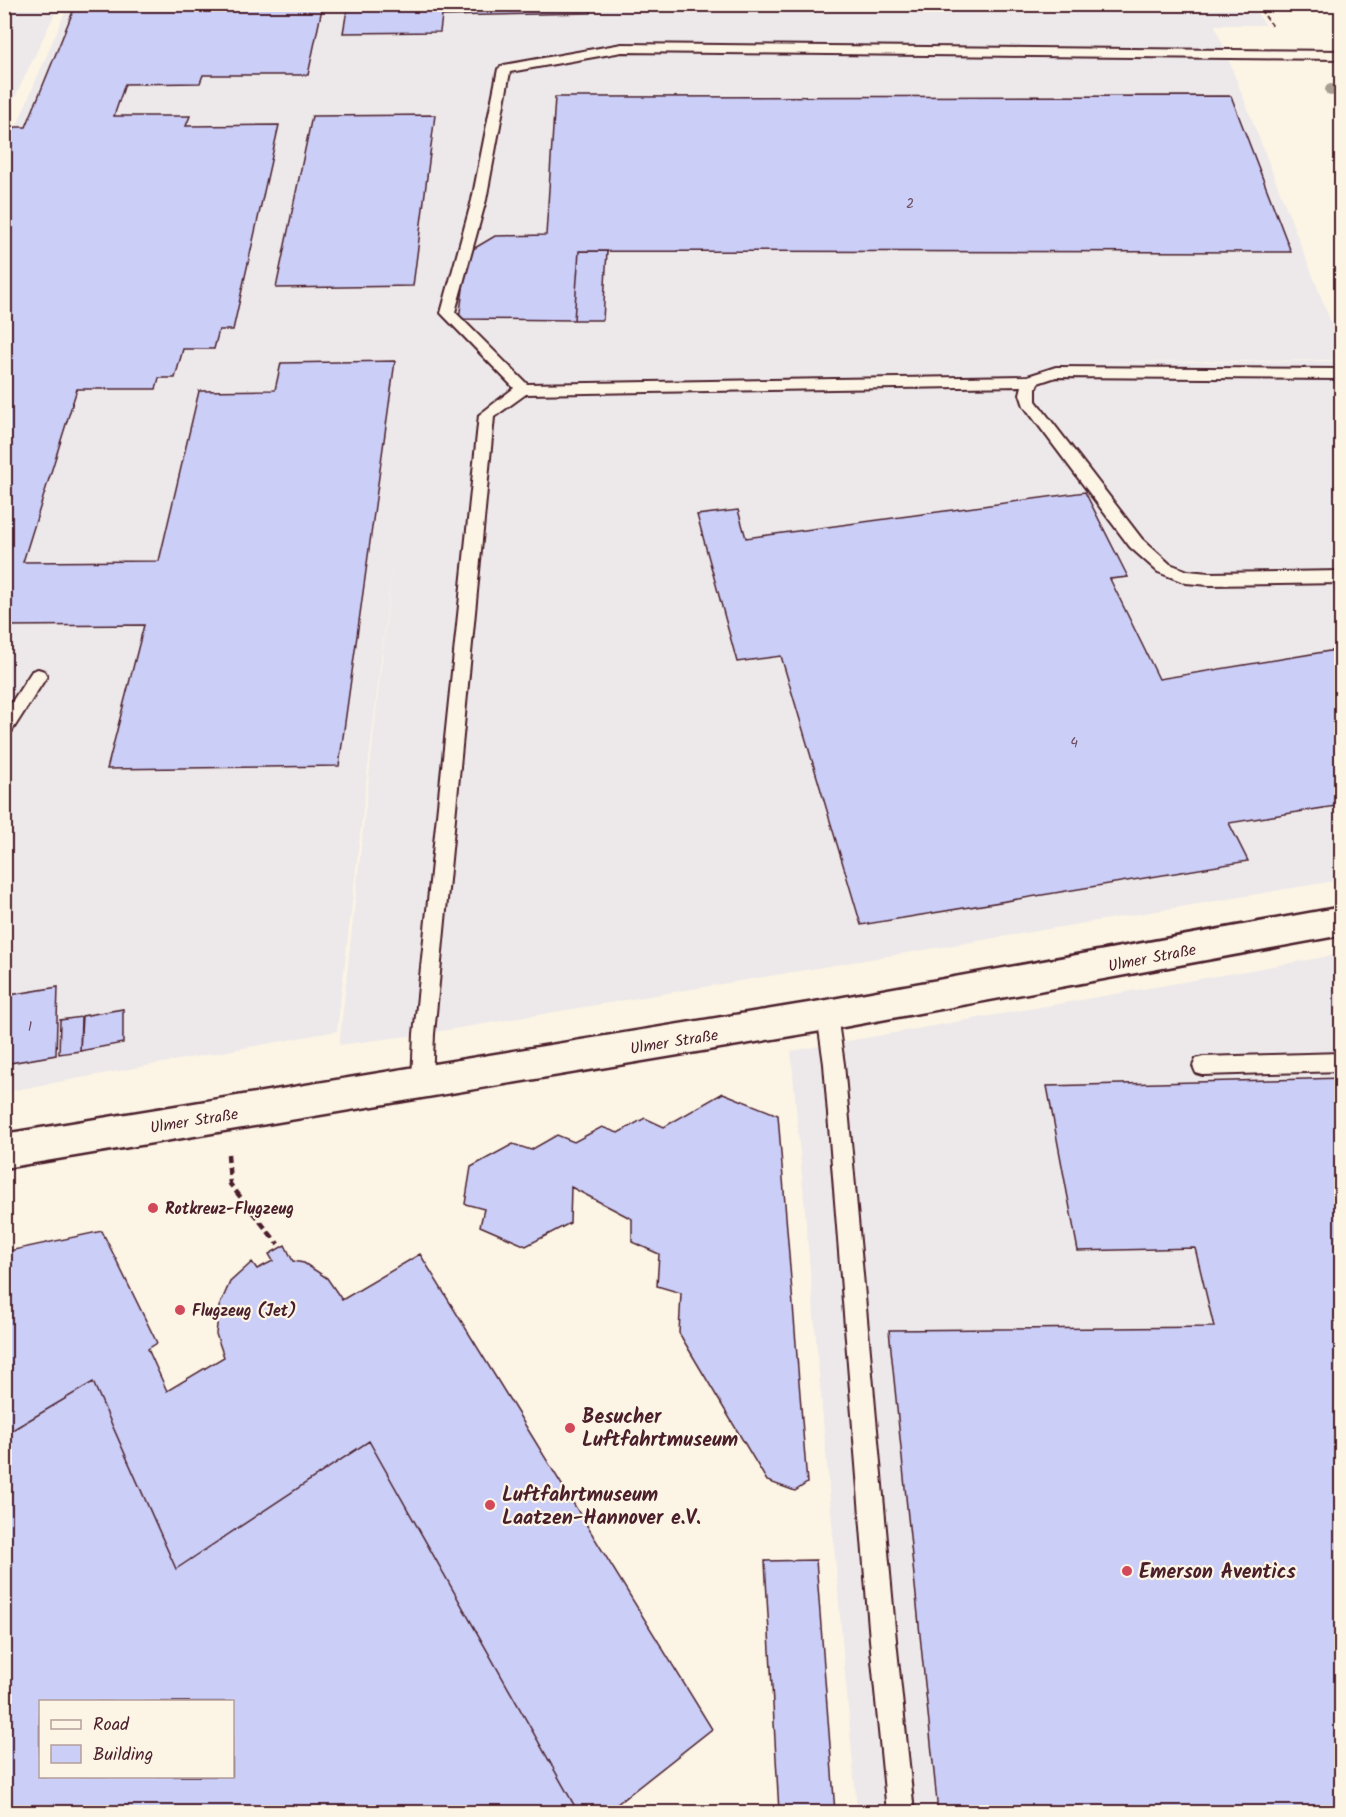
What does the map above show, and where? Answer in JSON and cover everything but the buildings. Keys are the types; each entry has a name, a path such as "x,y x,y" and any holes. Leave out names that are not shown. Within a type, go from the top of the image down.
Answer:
{"street":[{"name":"Ulmer Straße","path":"4,1151 827,1015 1341,921"}],"lane":[{"path":"523,389 447,313 479,201 504,69 622,48 1341,54"},
{"path":"422,1082 424,1034 487,415 523,389 1031,381 1041,375 1056,372 1341,374"},
{"path":"1031,381 1026,391 1029,402 1136,543 1164,568 1186,577 1209,579 1341,578"},
{"path":"4,729 38,676"},
{"path":"827,1015 834,1064 901,1812"},
{"path":"1203,1066 1341,1062"}],"path":[{"path":"226,1114 230,1184 278,1244"}],"shaded area":[{"path":"4,5 59,5 5,118"},
{"path":"68,5 1250,5 1266,25 1215,25 1341,348 1341,360 1041,363 1341,361 1341,880 424,1034 339,1045 393,558 337,1031 5,1092 5,153"},
{"name":"Emerson Aventics","path":"1341,954 1341,1812 857,1812 791,1051"}],"place":[{"name":"Rotkreuz-Flugzeug","path":"153,1208"},
{"name":"Flugzeug (Jet)","path":"180,1310"},
{"name":"Besucher Luftfahrtmuseum","path":"570,1428"},
{"name":"Luftfahrtmuseum Laatzen-Hannover e.V.","path":"490,1505"},
{"name":"Emerson Aventics","path":"1127,1571"}]}
